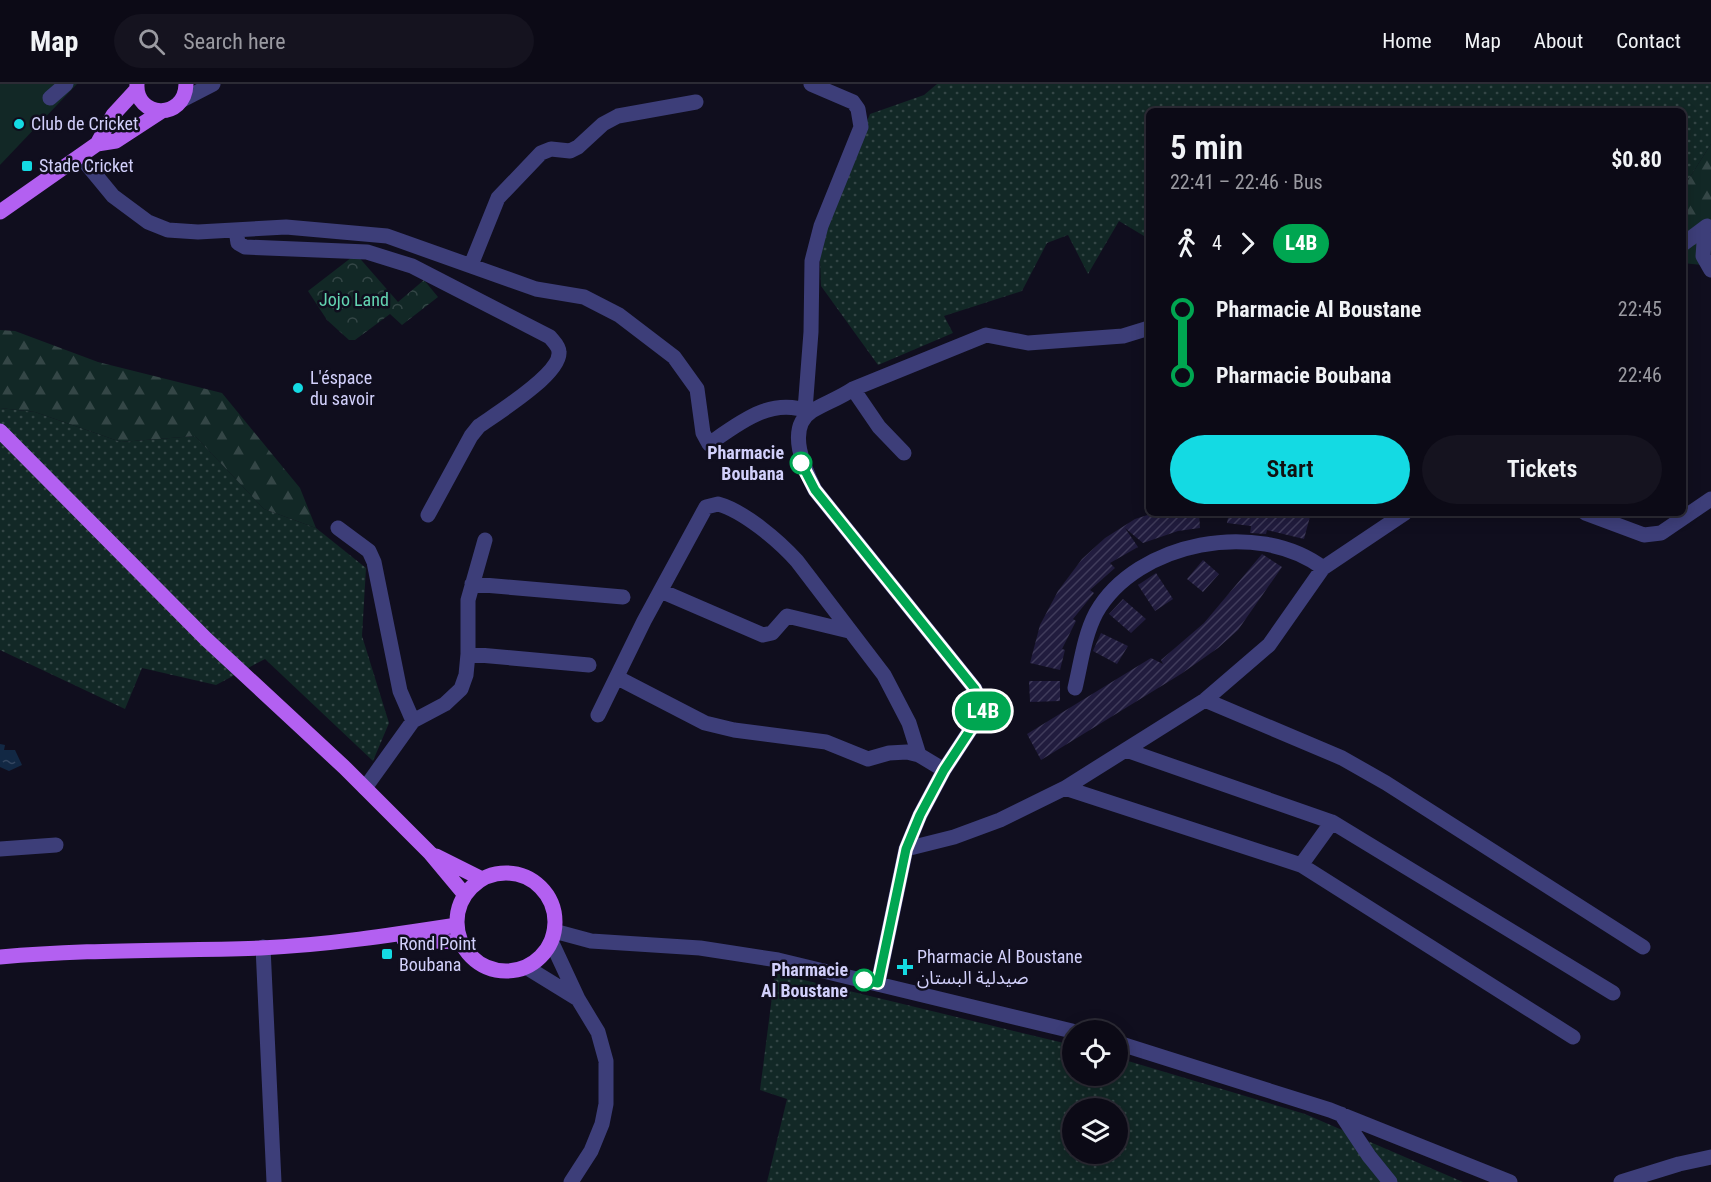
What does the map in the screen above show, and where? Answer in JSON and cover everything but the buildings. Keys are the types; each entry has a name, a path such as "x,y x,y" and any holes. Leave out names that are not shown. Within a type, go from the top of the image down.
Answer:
{"main road":[{"path":"0,213 98,144 116,141 162,111 170,110 182,100 186,84"},
{"path":"98,144 113,115 137,86 145,105 162,111"},
{"path":"0,431 206,639 365,788 430,853 465,895"},
{"path":"430,853 482,879"},
{"path":"509,873 525,876 539,885 552,906 553,936 541,956 526,967 511,971 495,970 469,955 461,942 457,925 459,908 465,895 482,879 509,873"},
{"path":"0,957 40,953 263,947 368,939 457,925"},
{"path":"368,939 461,942"}],"street":[{"path":"50,98 66,84"},
{"path":"182,100 213,84"},
{"path":"811,84 853,102 858,110 861,127 820,226 812,261 807,411 799,430 801,463 815,490 981,698 984,709 944,770 920,815 906,849 878,983"},
{"path":"471,265 498,198 540,153 551,149 570,151 578,147 603,124 618,116 696,102"},
{"path":"80,156 113,196 148,222 168,230 286,227 387,236 536,290 584,297 638,328 674,357 697,389 703,433 709,444 758,413 792,405 807,411 836,400 854,389 986,335 1028,343 1123,336 1146,329"},
{"path":"1686,242 1708,225"},
{"path":"1708,225 1703,256 1711,270"},
{"path":"236,230 238,243 245,247 352,249 412,266 550,337 556,344 560,352 557,361 545,377 479,426 471,436 428,515"},
{"path":"854,389 879,427 904,453"},
{"path":"1593,516 1644,535 1661,533 1711,499"},
{"path":"598,715 618,678 629,650 706,507 718,504 751,522 783,546 884,675 909,723 919,755"},
{"path":"906,849 954,837 1000,820 1065,788 1205,700 1269,645 1323,568 1401,516"},
{"path":"338,528 369,551 374,562 400,692 413,721"},
{"path":"365,788 413,721 445,704 461,689 466,675 468,654 466,618 472,584 485,540"},
{"path":"1075,688 1085,644 1096,613 1116,589 1137,571 1159,559 1210,543 1270,544 1312,560 1323,568"},
{"path":"472,584 622,597"},
{"path":"661,591 764,635 772,633 787,616 849,631"},
{"path":"468,654 589,665"},
{"path":"618,678 689,717 721,728 826,742 868,759 888,753 907,752 919,755 944,770"},
{"path":"1205,700 1342,758 1386,783 1643,947"},
{"path":"1126,750 1332,822 1613,993"},
{"path":"1065,788 1301,865 1573,1037"},
{"path":"1301,865 1332,822"},
{"path":"0,849 56,845"},
{"path":"576,1181 591,1151 606,1104 606,1061 598,1032 578,999 553,936 591,941 700,948 778,960 1062,1029"},
{"path":"263,947 274,1182"},
{"path":"526,967 578,999"},
{"path":"1128,1045 1341,1114 1510,1182"},
{"path":"1341,1114 1384,1179"},
{"path":"1621,1182 1711,1157"}],"green space":[{"name":"Club de Cricket","path":"0,84 77,84 0,165"},
{"path":"937,84 1711,84 1711,144 1686,183 1686,108 1146,108 1146,237 1119,221 1088,274 1068,235 1047,243 1022,291 944,316 953,333 878,365 821,286 819,235 870,114 924,95"},
{"path":"1711,144 1711,266 1686,263 1686,183"},
{"name":"Jojo Land","path":"356,254 398,302 424,280 438,297 402,325 390,314 355,340 349,340 327,320 308,291"},
{"path":"0,330 15,331 98,362 222,393 300,488 316,528 264,509 195,436 121,442 35,412 0,408"},
{"path":"0,408 35,412 121,442 195,436 264,509 316,528 366,568 362,636 389,723 373,761 265,659 216,685 142,668 125,709 0,650"},
{"path":"775,973 1062,1043 1062,1086 1128,1086 1128,1061 1305,1114 1463,1182 767,1182 787,1099 760,1090"}],"water":[{"path":"0,744 5,745 4,750 15,750 22,765 9,771 0,767"}],"bus line":[{"name":"L4B","path":"801,463 815,490 975,689 984,709 944,770 920,815 906,849 878,983 864,980"}],"place":[{"name":"Club de Cricket","path":"19,124"},
{"name":"Stade Cricket","path":"27,166"},
{"name":"L'éspace du savoir","path":"298,388"},
{"name":"Pharmacie Boubana","path":"801,463"},
{"name":"Rond Point Boubana","path":"387,954"},
{"name":"Pharmacie Al Boustane صيدلية البستان","path":"905,967"},
{"name":"Pharmacie Al Boustane","path":"864,980"}]}
